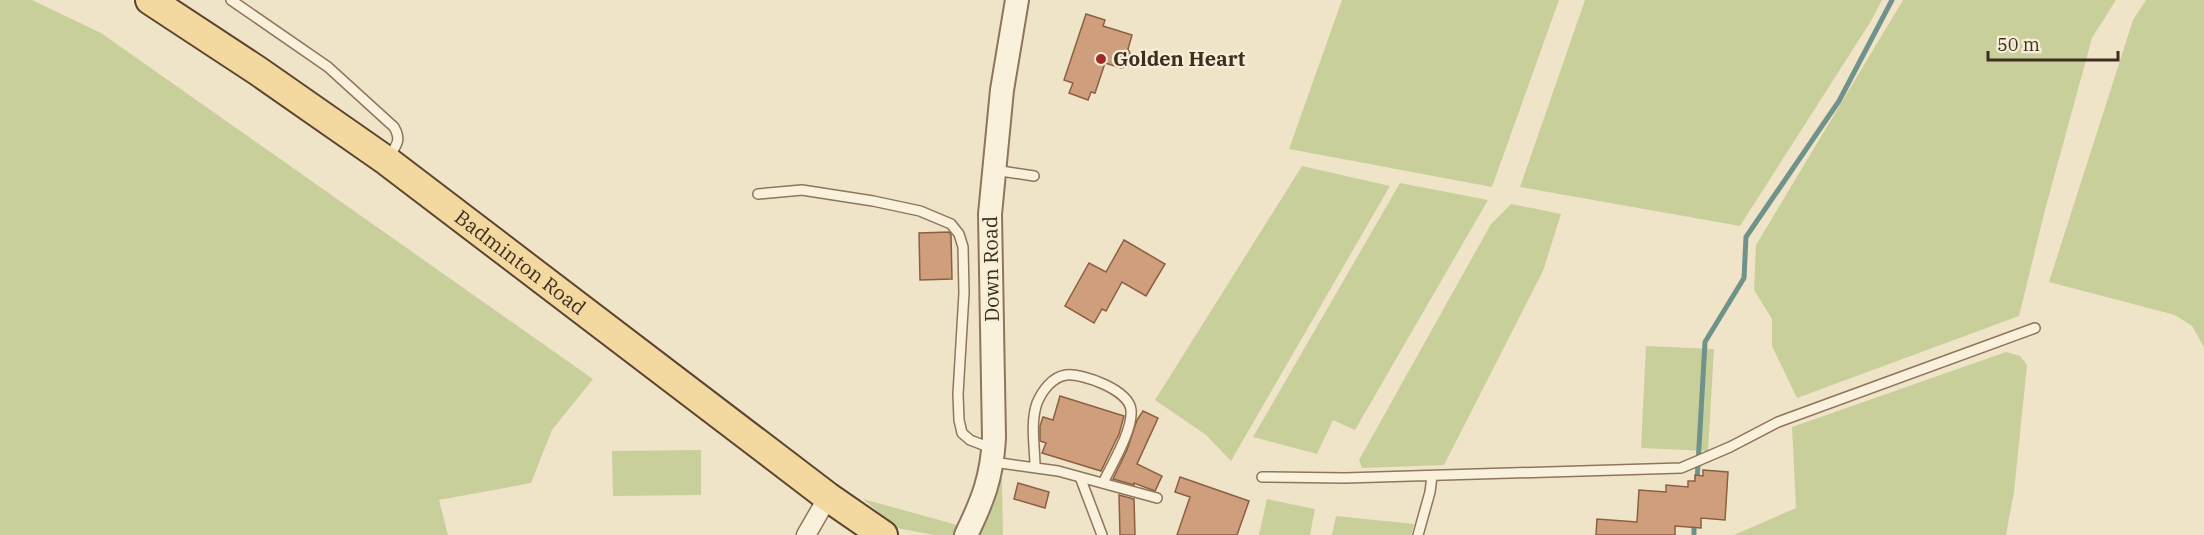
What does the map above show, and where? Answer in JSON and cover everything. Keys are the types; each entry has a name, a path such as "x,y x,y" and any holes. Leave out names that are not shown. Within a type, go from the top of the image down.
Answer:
{"main road":[{"name":"Badminton Road","path":"150,0 258,71 387,161 828,497 883,535"}],"street":[{"name":"Down Road","path":"966,535 983,501 993,455 990,214 1002,90 1017,0"},
{"path":"806,535 828,497"}],"lane":[{"path":"231,0 328,67 393,128 398,135 398,143 387,161"},
{"path":"994,170 1034,176"},
{"path":"758,194 802,190 920,211 951,224 959,234 963,247 964,293 958,394 962,433 993,455 1157,498"},
{"path":"1262,477 1345,478 1681,468 1730,447 1778,422 2035,328"},
{"path":"1035,467 1034,417 1044,389 1055,379 1067,375 1084,377 1110,387 1125,397 1131,408 1130,421 1103,483"},
{"path":"1418,535 1432,476"},
{"path":"1080,477 1102,535"}],"green space":[{"path":"0,0 32,0 101,33 593,379 552,430 531,483 439,500 448,535 0,535"},
{"path":"1342,0 1559,0 1492,187 1289,149"},
{"path":"1585,0 1882,0 1871,21 1740,226 1520,187"},
{"path":"1903,0 2116,0 2092,38 2019,316 1797,398 1772,346 1772,319 1754,290 1756,245"},
{"path":"2146,0 2204,0 2204,347 2192,326 2175,315 2049,282 2133,20"},
{"path":"1302,166 1390,186 1231,461 1206,435 1155,400"},
{"path":"1400,183 1488,200 1355,430 1333,420 1317,454 1253,437"},
{"path":"1511,204 1561,214 1543,271 1444,465 1362,468 1359,460 1491,224"},
{"path":"1646,346 1714,349 1708,451 1641,448"},
{"path":"2006,352 2020,356 2027,365 2014,492 2006,535 1734,535 1796,508 1792,427"},
{"path":"701,450 701,495 613,496 612,451"},
{"path":"1000,475 1003,535 979,535"},
{"path":"863,499 961,526 956,535 934,535 897,528"},
{"path":"1267,499 1315,509 1310,535 1259,535"},
{"path":"1336,516 1414,524 1411,535 1332,535"}],"building":[{"name":"Golden Heart","path":"1086,14 1105,20 1103,26 1132,35 1128,49 1131,55 1128,66 1121,68 1105,63 1095,93 1091,92 1088,100 1069,93 1073,83 1064,80"},
{"path":"949,232 951,235 952,279 920,280 919,233"},
{"path":"1124,240 1165,264 1146,296 1122,282 1106,311 1102,309 1094,323 1065,306 1089,263 1106,272"},
{"path":"1060,396 1124,416 1119,434 1101,471 1042,453 1046,443 1040,441 1040,426 1043,417 1053,420"},
{"path":"1143,411 1158,418 1137,464 1162,476 1155,491 1134,483 1134,485 1113,479 1127,450 1137,420"},
{"path":"1703,470 1728,472 1725,520 1701,518 1701,528 1675,526 1675,535 1596,535 1597,519 1637,522 1639,490 1666,492 1666,485 1688,487 1688,481 1695,481 1695,475 1703,476"},
{"path":"1180,477 1249,501 1237,535 1177,535 1190,497 1175,492"},
{"path":"1018,483 1049,492 1045,508 1014,499"},
{"path":"1119,495 1134,499 1135,535 1120,535"}],"waterway":[{"path":"1697,482 1705,342 1744,278 1746,237 1839,101 1892,0"},
{"path":"1694,522 1694,535"}],"place":[{"name":"Golden Heart","path":"1101,59"}]}
